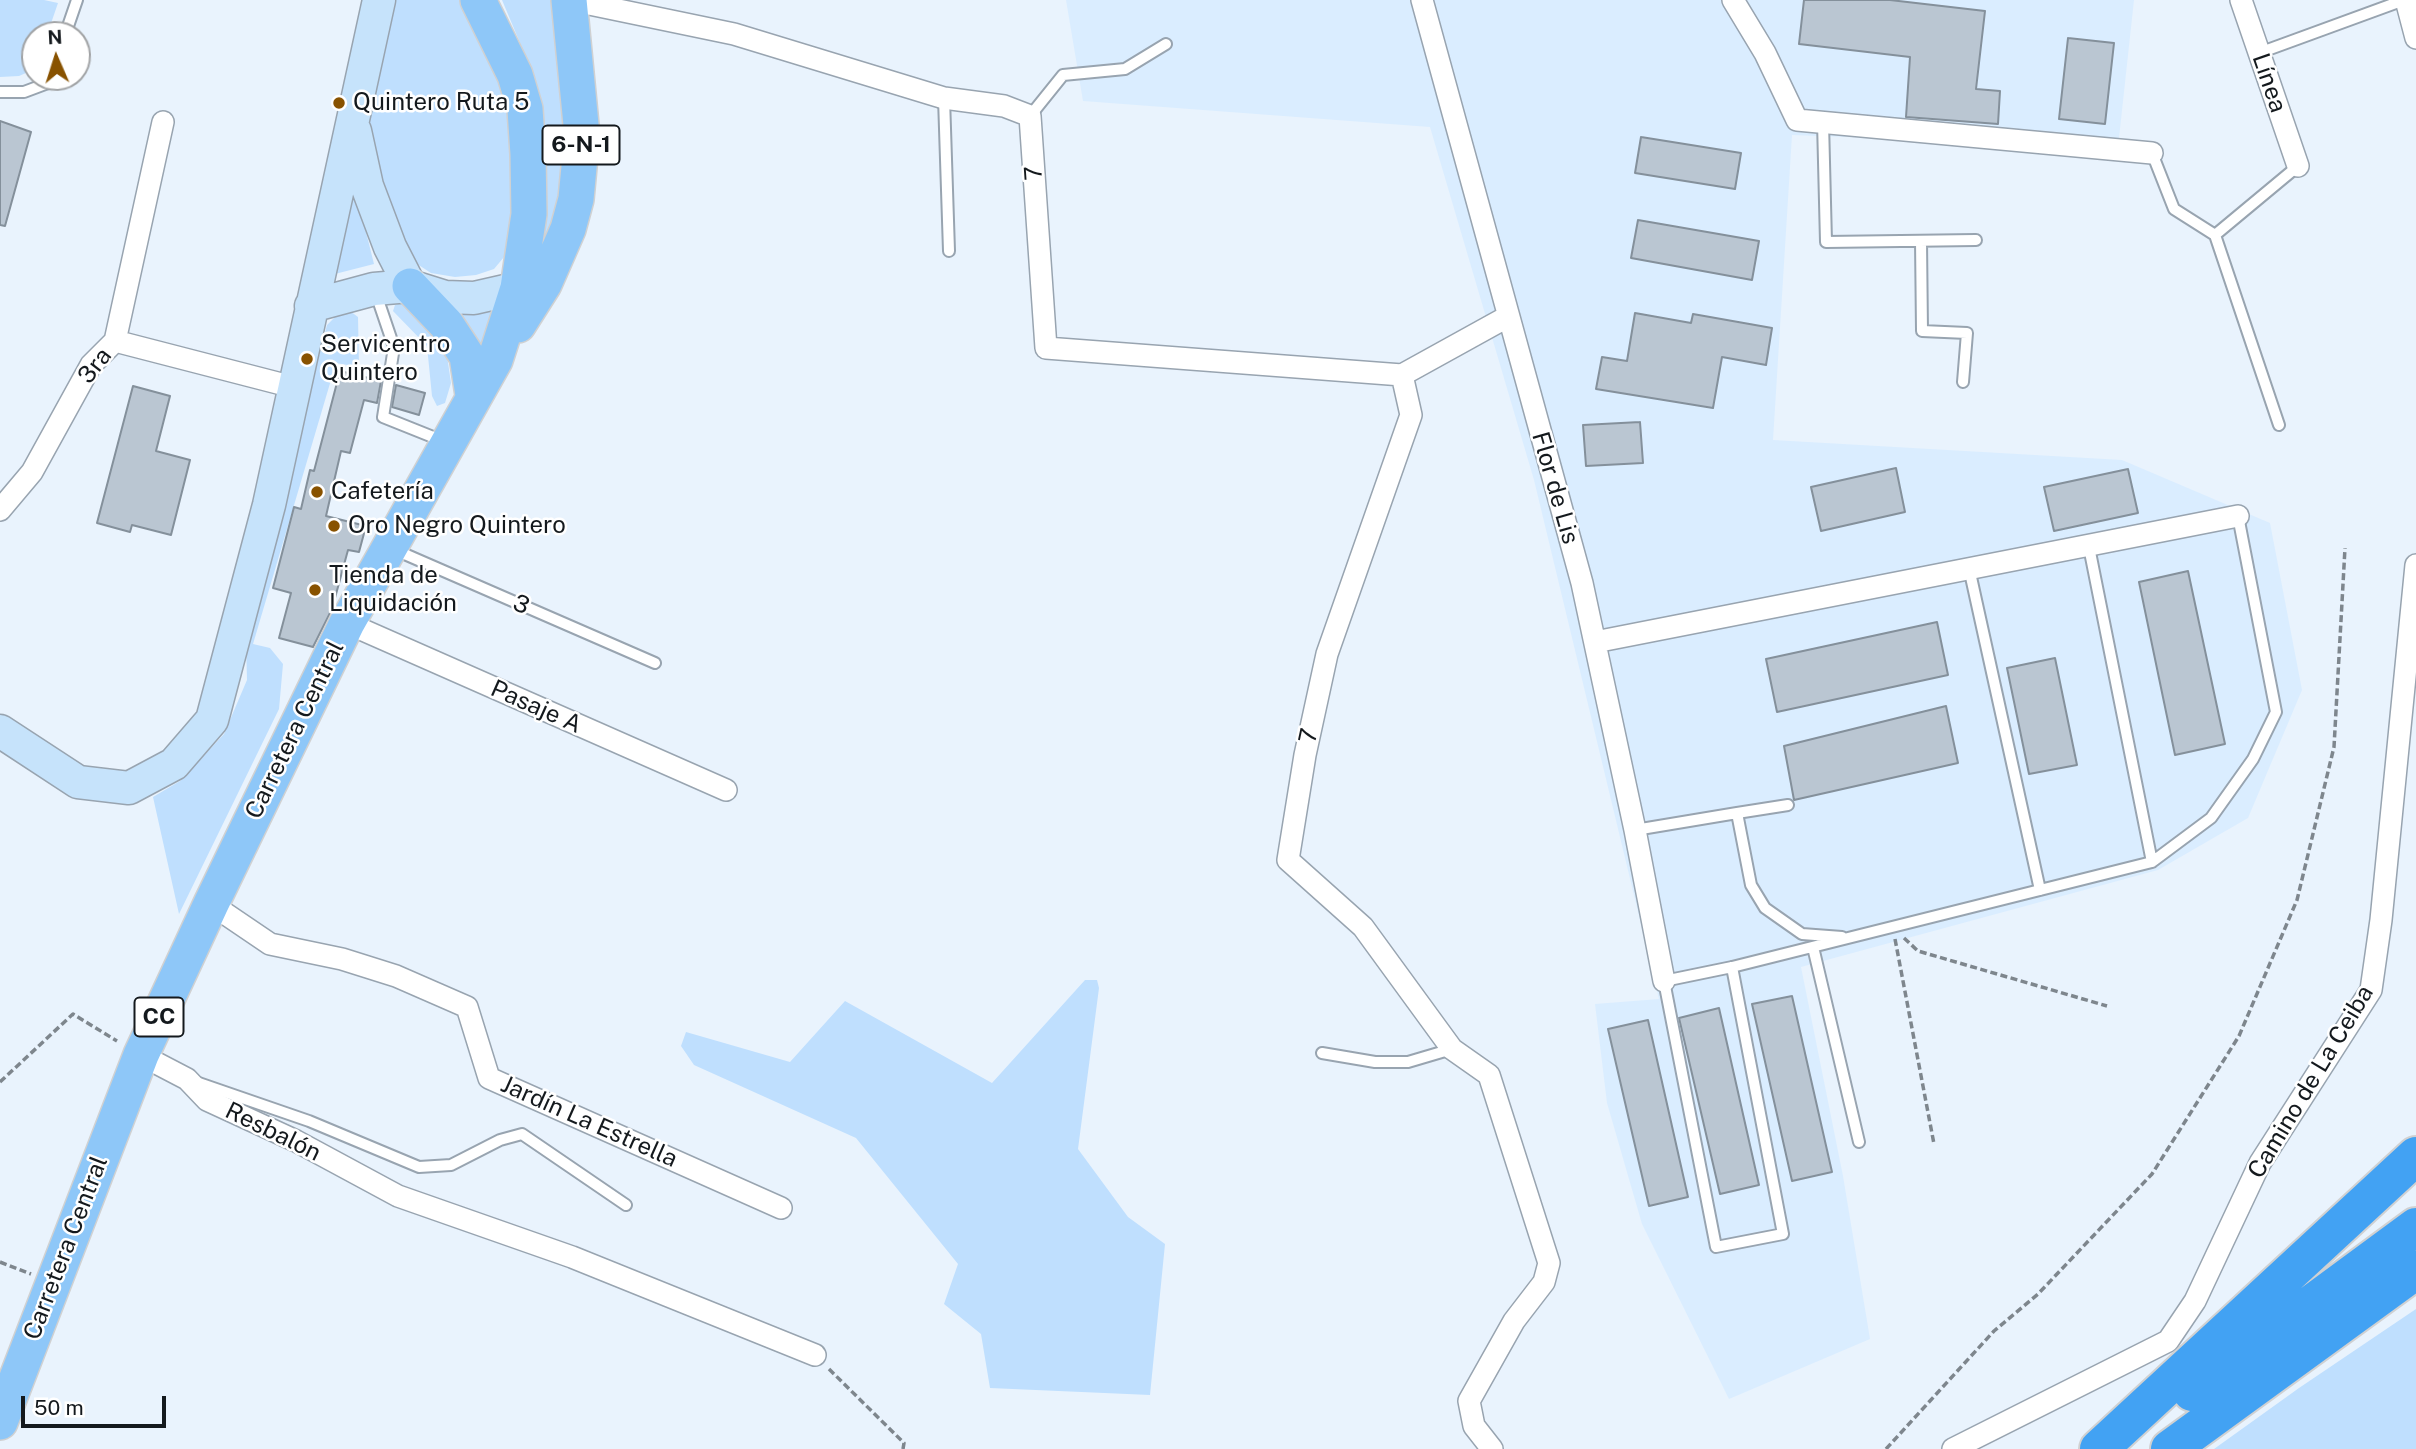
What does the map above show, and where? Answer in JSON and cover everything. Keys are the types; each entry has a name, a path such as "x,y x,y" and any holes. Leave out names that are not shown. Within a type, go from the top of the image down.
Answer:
{"highway":[{"path":"2099,1449 2416,1156"},
{"path":"2112,1449 2416,1227"},
{"path":"2170,1449 2416,1270"}],"main road":[{"path":"0,731 78,782 129,788 174,764 212,720 269,505 379,0"},
{"path":"312,306 374,289 410,286 445,297 464,298 531,286 525,109 505,50 478,0"},
{"name":"6-N-1","path":"531,286 568,229 576,199 582,135 570,0"},
{"path":"353,123 367,186 390,247 410,286 446,324 467,356 473,395"},
{"name":"Carretera Central","path":"0,1422 51,1282 141,1055 211,904 346,624 495,360 531,286"}],"street":[{"path":"570,0 734,34 944,98 1004,106 1030,116"},
{"name":"Flor de Lis","path":"1422,0 1595,642 1636,830 1664,981"},
{"path":"1733,0 1765,53 1797,120 2152,153"},
{"name":"Línea","path":"2241,0 2298,166"},
{"path":"2405,0 2416,38"},
{"name":"7","path":"1030,116 1046,348 1402,375 1411,415 1327,654 1305,755 1288,860 1363,927 1452,1049"},
{"path":"115,341 163,122"},
{"path":"1402,375 1507,317"},
{"name":"3ra","path":"0,510 32,472 91,365 115,341 293,387"},
{"path":"1595,642 2238,516"},
{"name":"Camino de La Ceiba","path":"1953,1449 2168,1341 2194,1301 2260,1163 2371,990 2381,920 2416,565"},
{"name":"Pasaje A","path":"346,624 726,790"},
{"name":"Jardín La Estrella","path":"211,904 270,944 342,959 396,976 467,1007 489,1078 781,1208"},
{"path":"1452,1049 1489,1075 1549,1263 1544,1282 1514,1321 1469,1401 1474,1426 1492,1449"},
{"path":"141,1055 187,1079"},
{"name":"Resbalón","path":"187,1079 207,1100 296,1141 398,1196 572,1257 815,1355"},
{"path":"2189,1366 2194,1301"}],"lane":[{"path":"70,21 77,0"},
{"path":"2259,53 2405,0"},
{"path":"1030,116 1063,75 1125,69 1166,44"},
{"path":"0,92 29,91"},
{"path":"944,98 949,251"},
{"path":"1823,122 1826,242 1976,240"},
{"path":"2152,153 2174,209 2215,235 2279,425"},
{"path":"2215,235 2298,166"},
{"path":"1921,241 1922,331 1967,333 1963,382"},
{"path":"374,289 394,347 383,417 449,443"},
{"path":"1732,967 1783,1234 1716,1247 1664,981 1732,967 2152,862 2211,818 2253,759 2276,712 2238,516"},
{"name":"3","path":"388,547 655,663"},
{"path":"2089,547 2152,862"},
{"path":"1969,568 2040,890"},
{"path":"1636,830 1788,805"},
{"path":"1737,813 1751,885 1765,908 1802,934 1852,937"},
{"path":"1813,947 1859,1142"},
{"path":"1322,1053 1375,1062 1397,1062 1452,1049"},
{"name":"Resbalón","path":"187,1079 309,1121 419,1167 451,1165 500,1140 522,1134 626,1205"}],"path":[{"path":"1886,1449 1994,1331 2038,1294 2152,1174 2239,1036 2297,900 2334,747 2345,548"},
{"path":"1893,927 1918,951 2107,1006"},
{"path":"1893,927 1934,1144"},
{"path":"0,1082 73,1014 141,1055"},
{"path":"0,1262 51,1282"},
{"path":"815,1355 904,1443 903,1449"}],"shaded area":[{"path":"0,0 44,0 58,3 52,21 21,21 21,75 0,77"},
{"path":"396,0 463,0 496,57 511,115 515,187 504,257 494,269 476,275 455,277 431,273 414,262 375,168 368,112"},
{"path":"502,0 554,0 571,116 567,173 539,274 528,62"},
{"path":"1066,0 2134,0 2118,147 1792,135 1773,440 2122,460 2270,523 2302,690 2248,818 2158,870 1801,967 1843,1176 1870,1339 1729,1399 1642,1224 1607,1103 1595,1004 1659,999 1534,480 1430,127 1083,101"},
{"path":"353,180 374,264 327,276"},
{"path":"401,303 445,342 451,383 445,403 437,406 432,396 427,346 393,311 395,305"},
{"path":"456,307 497,309 481,351"},
{"path":"350,311 358,317 359,367 336,363 253,644 270,648 283,664 279,709 179,914 153,797 180,781 224,734 247,680 246,642 327,325 340,312"},
{"path":"1085,980 1097,980 1099,988 1078,1149 1128,1217 1165,1244 1150,1395 990,1388 981,1334 944,1304 958,1264 856,1138 694,1065 681,1046 686,1032 790,1062 845,1001 992,1083"},
{"path":"2416,1309 2416,1449 2214,1449 2299,1388"}],"building":[{"path":"1804,0 1890,0 1985,11 1976,89 2000,91 1998,124 1906,117 1910,57 1799,44"},
{"path":"2068,38 2114,43 2105,124 2059,119"},
{"path":"0,121 31,132 5,226 0,225"},
{"path":"1641,137 1741,153 1735,189 1635,173"},
{"path":"1638,220 1759,241 1752,280 1631,258"},
{"path":"1635,313 1691,323 1693,314 1772,328 1766,365 1722,357 1713,408 1596,389 1602,357 1627,361"},
{"path":"340,371 381,381 377,403 364,400 350,453 341,451 326,516 366,526 359,552 348,550 332,609 313,647 279,638 291,593 273,588 294,507 301,509 310,470 314,471"},
{"path":"396,385 425,393 419,415 392,407"},
{"path":"133,386 170,396 156,451 190,460 171,535 132,525 130,532 97,523"},
{"path":"1640,422 1643,463 1586,466 1583,425"},
{"path":"1896,468 1905,512 1821,531 1811,487"},
{"path":"2128,469 2138,513 2054,531 2044,487"},
{"path":"2188,571 2225,744 2175,755 2139,582"},
{"path":"1937,622 1948,675 1777,712 1766,659"},
{"path":"2055,658 2077,765 2029,774 2007,668"},
{"path":"1946,706 1958,763 1794,800 1784,746"},
{"path":"1792,996 1832,1172 1792,1181 1752,1004"},
{"path":"1719,1008 1759,1185 1720,1194 1679,1018"},
{"path":"1648,1020 1688,1197 1649,1206 1608,1029"}],"place":[{"name":"Quintero Ruta 5","path":"339,103"},
{"name":"Servicentro Quintero","path":"307,359"},
{"name":"Cafetería","path":"317,492"},
{"name":"Oro Negro Quintero","path":"334,526"},
{"name":"Tienda de Liquidación","path":"315,590"}]}
